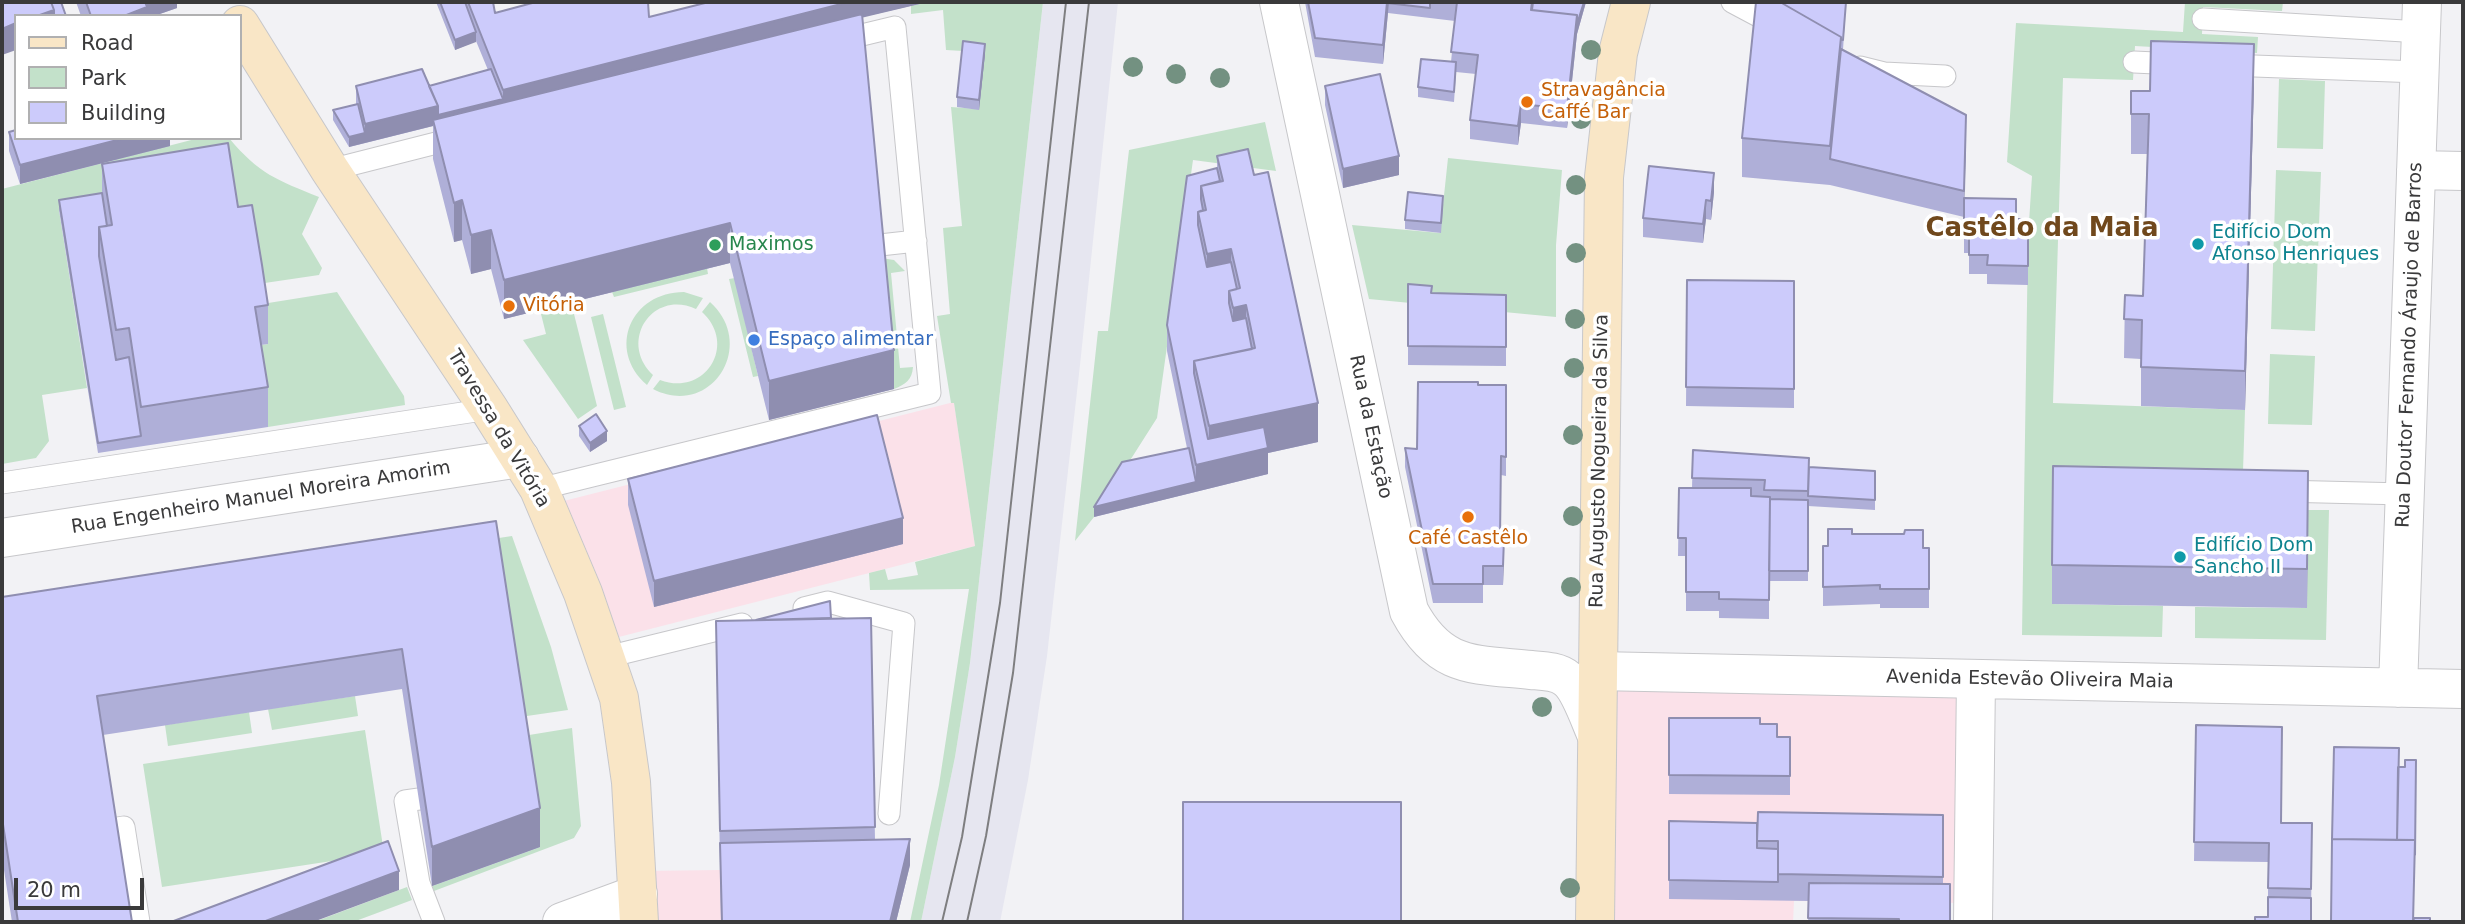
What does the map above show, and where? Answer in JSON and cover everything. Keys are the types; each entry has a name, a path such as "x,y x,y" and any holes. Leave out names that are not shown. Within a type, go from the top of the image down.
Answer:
{"street":[{"name":"Rua da Estação","path":"1279,2 1409,611 1430,643 1463,662 1487,667 1548,671 1567,678 1597,736"},
{"name":"Rua Augusto Nogueira da Silva","path":"1595,922 1604,177 1618,52 1631,2"},
{"name":"Rua Doutor Fernando Áraujo de Barros","path":"2398,688 2421,17"},
{"name":"Travessa da Vitória","path":"242,28 330,170 489,409 529,474 583,593 619,698 629,770 638,908"},
{"path":"2416,170 2463,171"},
{"name":"Rua Engenheiro Manuel Moreira Amorim","path":"2,538 529,474"},
{"name":"Avenida Estevão Oliveira Maia","path":"1597,671 2463,689"},
{"path":"1973,922 1976,679"},
{"path":"562,922 638,908"}],"lane":[{"path":"1732,2 1794,36"},
{"path":"2203,19 2421,17"},
{"path":"529,474 930,393 895,27 820,46"},
{"path":"2134,62 2419,72"},
{"path":"1842,63 1884,74 1945,76"},
{"path":"330,170 482,131"},
{"path":"880,245 916,241"},
{"path":"2,483 489,409"},
{"path":"2260,490 2405,494"},
{"path":"789,612 828,602 904,623 889,814"},
{"path":"607,657 763,618"},
{"path":"419,799 405,801 419,883 434,922"},
{"path":"111,829 124,827 139,922"}],"shaded area":[{"path":"1043,2 1118,2 1047,656 1028,780 1000,922 921,922 955,757 970,663"},
{"path":"954,402 975,546 607,640 552,504"},
{"path":"1602,676 1970,684 1964,903 1794,901 1793,922 1600,922"},
{"path":"720,870 896,922 642,922 640,871"}],"green space":[{"path":"927,2 1043,2 970,663 955,757 921,922 910,922 939,785 969,589 870,590 869,573 885,569 888,580 918,575 915,562 975,546 954,403 951,403 937,316 950,314 943,228 962,226 951,107 979,109 963,51 946,50 943,10 911,14 911,6"},
{"path":"2185,2 2283,2 2282,11 2203,7 2202,34 2258,37 2257,53 2135,46 2133,80 2063,78 2053,403 2245,410 2243,471 2052,604 2163,606 2162,637 2022,635 2028,238 2032,176 2007,162 2016,23 2183,32"},
{"path":"2279,79 2325,81 2323,149 2277,148"},
{"path":"1265,122 1276,171 1193,160 1157,418 1094,517 1075,541 1098,331 1108,331 1129,150"},
{"path":"191,140 231,140 250,160 270,175 319,197 302,234 322,268 319,275 258,284 59,210 87,388 42,395 49,441 36,458 2,464 2,189"},
{"path":"1448,158 1562,170 1556,245 1556,317 1369,299 1352,225 1440,233"},
{"path":"2276,170 2321,172 2315,331 2271,329"},
{"path":"881,258 894,260 905,271 891,273 900,368 913,367 908,381 894,389"},
{"path":"707,268 708,274 614,297 612,292"},
{"path":"735,278 758,376 753,377 729,279"},
{"path":"337,292 404,396 405,405 268,427 255,346 268,344 262,304"},
{"path":"684,292 703,298 696,309 680,305 666,306 654,312 645,322 640,334 639,348 643,362 653,375 647,385 635,371 628,355 630,325 638,312 650,301"},
{"path":"571,302 597,406 578,419 523,340 546,334 540,310"},
{"path":"710,302 724,319 730,338 728,356 721,373 709,386 693,394 674,396 653,389 660,380 676,383 691,381 703,375 711,365 717,339 712,325 702,312"},
{"path":"603,314 626,407 614,410 591,317"},
{"path":"2270,354 2315,356 2312,425 2268,424"},
{"path":"2308,510 2329,510 2326,640 2195,638 2195,607 2307,608"},
{"path":"512,536 551,647 568,710 520,717 354,560"},
{"path":"355,696 358,716 272,730 268,709"},
{"path":"249,712 252,733 168,746 165,725"},
{"path":"572,728 581,826 574,838 434,891 432,886 540,847 523,736"},
{"path":"365,730 384,853 162,887 143,764"},
{"path":"407,887 412,900 353,922 314,922"}],"building":[{"path":"2,2 51,2 54,10 43,14 14,14 14,24 2,29"},
{"path":"51,2 61,2 65,14 54,14"},
{"path":"86,2 145,2 147,7 129,14 90,14"},
{"path":"440,2 465,2 476,32 455,40"},
{"path":"468,2 493,2 495,13 536,2 648,2 649,17 709,2 849,2 503,90"},
{"path":"1308,2 1387,2 1383,45 1315,38"},
{"path":"1430,2 1430,8 1387,3"},
{"path":"1457,2 1532,2 1531,10 1577,15 1567,109 1521,104 1518,126 1470,120 1478,55 1451,52"},
{"path":"1533,2 1584,2 1577,24 1577,15 1532,10"},
{"path":"1756,2 1780,2 1841,37 1830,146 1742,138"},
{"path":"1780,2 1846,2 1843,40 1841,37"},
{"path":"862,14 894,350 769,381 730,223 504,280 491,230 471,235 462,200 454,203 433,120"},
{"path":"963,41 985,44 979,100 957,97"},
{"name":"Edifício Dom Afonso Henriques","path":"2151,41 2254,44 2245,371 2141,367 2142,320 2124,319 2125,295 2143,296 2149,114 2131,114 2131,91 2150,91"},
{"path":"1841,49 1966,115 1964,191 1830,159"},
{"path":"1421,59 1456,62 1454,92 1418,87"},
{"path":"422,69 438,106 365,124 356,86"},
{"path":"491,69 503,99 438,115 438,106 429,86"},
{"path":"1380,74 1399,156 1343,169 1325,86"},
{"path":"358,104 365,133 349,137 333,110"},
{"path":"14,131 14,140 117,140 20,165 9,132"},
{"path":"228,143 238,207 252,205 262,265 268,305 255,307 268,387 141,407 129,328 116,330 99,227 112,225 102,164"},
{"path":"1248,149 1254,175 1268,172 1318,403 1209,426 1194,361 1255,348 1246,305 1233,308 1229,291 1240,288 1231,249 1207,254 1198,212 1206,210 1201,186 1223,181 1217,156"},
{"path":"1649,166 1714,173 1711,201 1706,200 1703,224 1643,218"},
{"path":"1217,168 1220,181 1201,186 1203,210 1198,212 1198,225 1207,267 1231,262 1237,289 1229,291 1233,321 1246,318 1252,349 1194,361 1194,373 1208,439 1264,427 1268,448 1196,465 1167,325 1187,176"},
{"path":"1408,192 1443,196 1441,223 1405,220"},
{"path":"102,193 107,226 99,227 99,256 116,360 129,357 141,436 98,443 59,200"},
{"path":"1964,198 2016,199 2016,219 2028,219 2028,266 1987,265 1988,255 1969,255 1969,234 1964,234"},
{"path":"1687,280 1794,281 1794,389 1686,387"},
{"path":"1408,284 1432,286 1431,293 1506,295 1506,347 1408,346"},
{"path":"1418,382 1506,385 1506,457 1501,456 1500,538 1504,538 1503,566 1483,566 1483,584 1433,584 1405,448 1417,449"},
{"path":"596,414 607,431 590,443 579,426"},
{"path":"877,415 903,518 654,581 628,479"},
{"path":"1189,448 1196,482 1094,507 1122,462"},
{"path":"1693,450 1809,458 1808,491 1764,490 1765,480 1692,478"},
{"name":"Edifício Dom Sancho II","path":"2053,466 2308,471 2307,569 2052,565"},
{"path":"1809,467 1875,471 1875,500 1808,496"},
{"path":"1679,488 1751,488 1751,496 1770,497 1769,600 1719,599 1719,592 1686,592 1686,538 1678,538"},
{"path":"1770,499 1808,500 1808,571 1769,571"},
{"path":"496,521 540,808 432,847 402,649 97,696 132,922 18,922 2,818 2,597"},
{"path":"1828,529 1852,529 1852,534 1904,534 1905,530 1923,530 1923,548 1929,548 1929,589 1880,589 1880,585 1823,587 1823,546 1828,546"},
{"path":"830,601 831,618 756,620"},
{"path":"871,618 875,827 720,831 716,621"},
{"path":"1669,718 1760,718 1760,724 1777,724 1777,737 1790,737 1790,776 1669,775"},
{"path":"2196,725 2282,727 2281,823 2312,823 2311,889 2268,888 2269,843 2194,842"},
{"path":"2334,747 2399,748 2397,840 2332,839"},
{"path":"2405,760 2416,760 2415,855 2415,840 2397,840 2398,767 2405,767"},
{"path":"1183,802 1401,802 1401,922 1183,922"},
{"path":"1758,812 1943,815 1943,877 1778,874 1778,841 1757,841"},
{"path":"1669,821 1757,823 1757,848 1778,849 1778,882 1669,880"},
{"path":"910,839 890,922 722,922 720,843"},
{"path":"2332,839 2415,840 2413,922 2331,922"},
{"path":"388,841 399,871 263,922 171,922"},
{"path":"1809,883 1950,884 1950,922 1808,918"},
{"path":"2268,897 2311,898 2311,922 2255,922 2255,917 2268,917"},
{"path":"2414,918 2430,918 2430,922 2413,922"}],"tram line":[{"path":"942,922 962,837 1000,603 1066,2"},
{"path":"967,922 986,836 1013,673 1089,2"}],"place":[{"name":"Stravagância Caffé Bar","path":"1527,102"},
{"name":"Edifício Dom Afonso Henriques","path":"2198,244"},
{"name":"Maximos","path":"715,245"},
{"name":"Vitória","path":"509,306"},
{"name":"Espaço alimentar","path":"754,340"},
{"name":"Café Castêlo","path":"1468,517"},
{"name":"Edifício Dom Sancho II","path":"2180,557"}],"district":[{"name":"Castêlo da Maia","path":"2042,229"}]}
